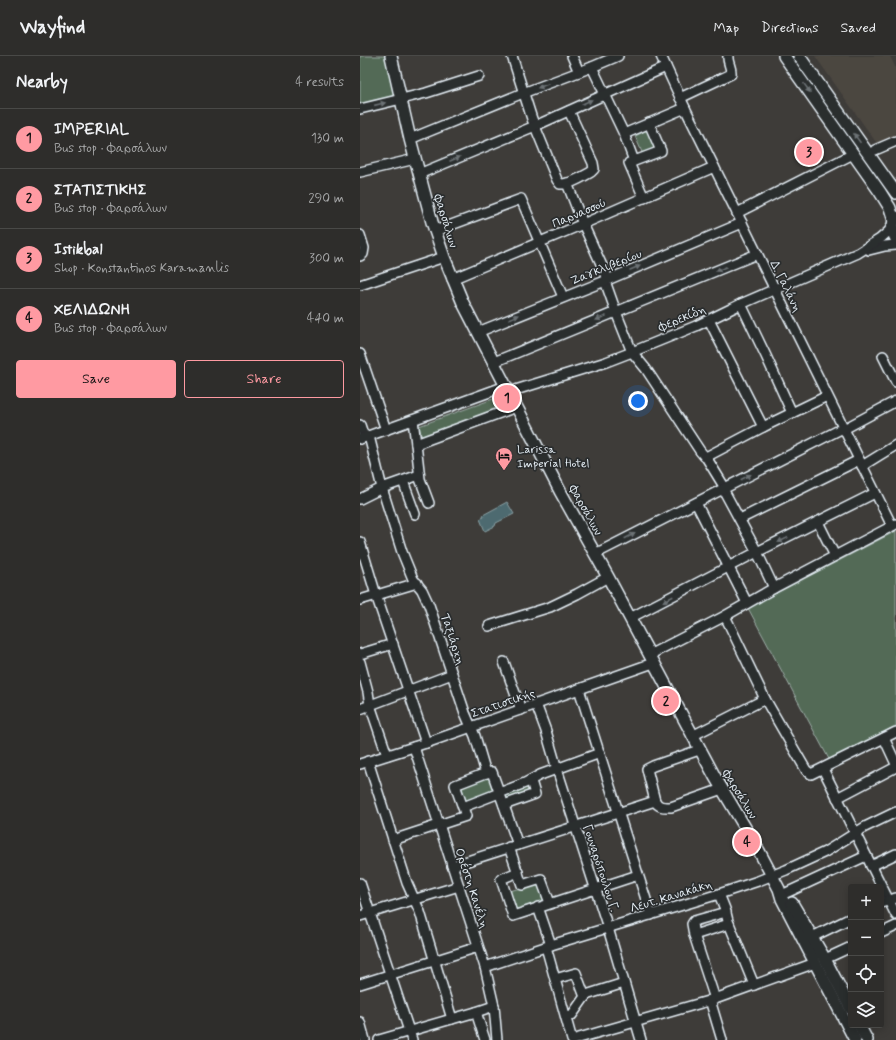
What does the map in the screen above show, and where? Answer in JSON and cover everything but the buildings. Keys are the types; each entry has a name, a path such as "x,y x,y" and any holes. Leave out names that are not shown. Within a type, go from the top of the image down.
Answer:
{"main road":[{"name":"Φαρσάλων","path":"391,56 415,160 435,231 463,303 560,491 596,554 692,736 772,876 825,959 848,1003"},
{"path":"784,56 886,201 894,221 893,231 896,239"},
{"path":"799,56 896,193"},
{"name":"Φαρσάλων","path":"782,891 782,899 855,1040"},
{"path":"861,1028 867,1040"}],"street":[{"path":"512,56 534,126 557,180 564,184 583,224 606,280 616,312 632,352 646,369 704,457 706,457 724,488 774,588"},
{"path":"572,56 579,72"},
{"path":"410,139 618,56"},
{"name":"Δ. Γαλάνη","path":"661,56 680,98 875,493 895,525"},
{"path":"680,98 732,74 728,56"},
{"path":"592,67 624,134 634,161"},
{"path":"419,174 569,111 666,67"},
{"path":"360,109 401,100 479,76"},
{"path":"624,134 685,108"},
{"path":"564,184 591,172 594,169 593,163 569,111"},
{"path":"644,198 629,163 661,151 649,123"},
{"path":"875,150 896,141"},
{"path":"737,213 853,154"},
{"path":"360,172 415,160"},
{"name":"Παρνασσού","path":"452,278 540,243 714,167"},
{"path":"435,231 521,200 563,297"},
{"name":"Φερεκίδη","path":"858,253 880,239 889,231 894,221"},
{"name":"Ζαγκλιβερίου","path":"478,332 742,223"},
{"path":"360,234 364,248 362,255"},
{"name":"Φερεκίδη","path":"364,437 508,389 606,362 709,320 741,304 858,253 881,246 896,245"},
{"path":"494,362 757,254"},
{"path":"360,286 444,257"},
{"path":"741,304 792,413"},
{"path":"709,320 763,427"},
{"path":"360,354 386,430"},
{"path":"883,356 896,382"},
{"path":"706,457 827,396"},
{"path":"596,554 896,401"},
{"path":"416,444 516,406"},
{"path":"413,420 419,475 429,503"},
{"name":"Ταξιάρχη","path":"360,425 402,552 412,576 422,590 429,605 486,773 492,772 504,805 522,885 541,879 550,904"},
{"path":"740,519 861,463 896,445"},
{"path":"360,499 382,488 419,475"},
{"path":"403,481 415,514"},
{"path":"630,618 875,493"},
{"path":"696,503 747,603"},
{"path":"818,522 835,556"},
{"name":"Στατιστικής","path":"364,763 426,743 579,689 651,659 774,588 895,525"},
{"path":"360,542 376,595 426,743"},
{"path":"489,626 550,607 608,577"},
{"path":"360,600 416,583"},
{"path":"724,616 766,699 806,770 810,774 823,769 896,732"},
{"path":"360,654 393,644"},
{"path":"360,662 370,705 387,755"},
{"path":"504,662 521,710"},
{"path":"360,709 452,674"},
{"path":"579,689 651,915"},
{"path":"692,736 766,699"},
{"name":"Γουναρόπουλου Γ.","path":"536,704 546,731 608,928 641,1040"},
{"path":"884,738 896,764"},
{"name":"Ορέστη Κανέλη","path":"414,746 484,967 494,1006 497,1040"},
{"path":"700,750 647,769 657,805 663,808 671,807 722,789"},
{"path":"463,807 600,753"},
{"path":"364,763 393,840 406,883 420,912 452,1019"},
{"path":"837,798 896,768"},
{"path":"823,769 896,915"},
{"path":"393,840 466,816 455,785 486,773"},
{"path":"504,805 535,794 531,781"},
{"path":"452,866 655,801"},
{"name":"Λευτ. Κανακάκη","path":"484,967 772,876 825,852 869,825 896,812"},
{"path":"871,866 896,854"},
{"path":"782,891 866,856"},
{"path":"518,872 500,879 513,916 638,875"},
{"path":"360,883 411,1035"},
{"path":"360,916 459,886"},
{"path":"719,894 729,924 754,985"},
{"path":"538,907 549,946 555,979 574,1040 713,1000 815,963"},
{"path":"722,1040 713,1000 692,925 694,921 726,912"},
{"path":"812,937 848,919"},
{"path":"694,935 729,924"},
{"path":"884,932 896,926"},
{"path":"360,984 478,947"},
{"path":"825,959 848,948"},
{"path":"555,979 576,973 585,997"},
{"path":"566,1017 572,1015 588,994 624,983"},
{"path":"379,1040 411,1035 452,1019 494,1006"},
{"path":"476,1012 485,1040"},
{"path":"360,1022 365,1040"}],"shaded area":[{"path":"815,56 890,56 896,69 896,138 878,145"}],"green space":[{"path":"360,56 387,56 397,99 360,108"},
{"path":"654,127 664,149 644,157 635,136"},
{"path":"504,395 509,406 422,438 419,426"},
{"path":"896,531 896,727 830,761 748,608"},
{"path":"490,777 495,790 466,802 460,789 461,787"},
{"path":"526,786 529,792 506,801 504,794"},
{"path":"539,882 546,901 513,912 507,892"}],"water":[{"path":"507,502 514,514 496,523 495,526 485,531 480,519 484,517 483,515"}],"place":[{"name":"Istikbal","path":"809,152"},
{"name":"IMPERIAL","path":"507,398"},
{"name":"Larissa Imperial Hotel","path":"504,471"},
{"name":"ΣΤΑΤΙΣΤΙΚΗΣ","path":"666,701"},
{"name":"ΧΕΛΙΔΩΝΗ","path":"747,842"}]}
